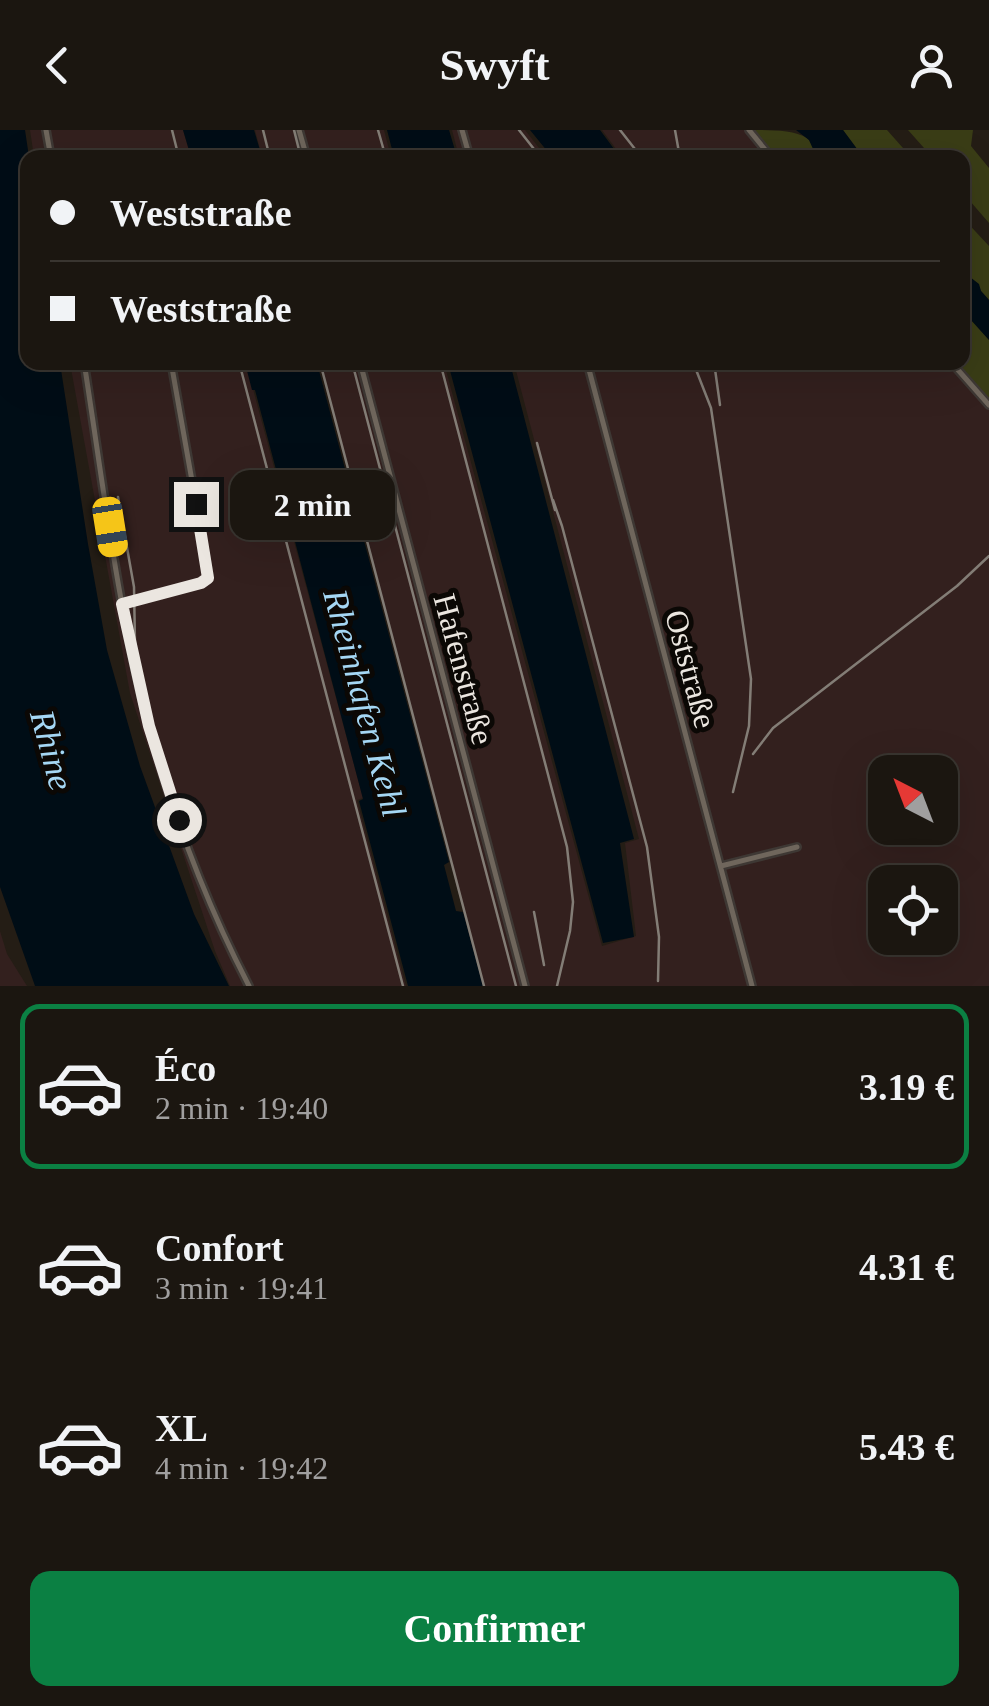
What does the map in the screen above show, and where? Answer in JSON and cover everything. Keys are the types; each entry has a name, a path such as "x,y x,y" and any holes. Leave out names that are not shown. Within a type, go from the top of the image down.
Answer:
{"street":[{"path":"749,130 765,150"},
{"path":"88,370 122,604 149,726 208,899 249,986"},
{"path":"122,604 201,583 208,576 173,370"},
{"name":"Hafenstraße","path":"362,370 525,986"},
{"name":"Oststraße","path":"589,370 752,986"},
{"path":"958,370 989,405"},
{"path":"721,866 798,847"}],"shaded area":[{"path":"30,130 183,130 189,150 33,150"},
{"path":"255,130 384,130 389,150 260,150"},
{"path":"452,130 525,130 541,150 457,150"},
{"path":"602,130 745,130 762,150 617,150"},
{"path":"71,370 248,370 363,798 357,800 406,986 230,986 130,693"},
{"path":"321,370 446,370 602,946 636,936 625,843 639,839 516,370 953,370 989,410 989,986 483,986"},
{"path":"0,931 7,954 27,986 0,986"}],"green space":[{"path":"752,130 802,135 816,150 769,150"},
{"path":"843,130 887,130 905,150 858,150"},
{"path":"908,130 973,130 971,146 989,168 989,223 970,201 970,150 926,150"},
{"path":"970,226 989,246 989,300 970,277"},
{"path":"970,319 989,340 989,402 960,370 970,370"}],"water":[{"name":"Rhine","path":"0,130 25,130 28,150 20,150 20,370 61,370 107,650 140,766 194,914 229,986 35,986 0,887"},
{"path":"183,130 254,130 260,150 189,150"},
{"path":"387,130 449,130 455,150 392,150"},
{"path":"530,130 600,130 615,150 546,150"},
{"path":"796,130 843,130 858,150 814,150"},
{"path":"970,277 989,300 989,340 970,319"},
{"name":"Rheinhafen Kehl","path":"247,370 319,370 449,862 444,865 456,911 463,912 483,986 408,986 359,801 363,799"},
{"path":"450,370 512,370 634,839 620,843 634,937 603,943"}],"railway":[{"path":"172,130 177,150"},
{"path":"263,130 268,150"},
{"path":"294,130 299,150"},
{"path":"378,130 384,150"},
{"path":"519,130 535,150"},
{"path":"620,130 636,150"},
{"path":"675,130 679,150"},
{"path":"241,370 403,986"},
{"path":"322,370 484,986"},
{"path":"354,370 516,986"},
{"path":"442,370 567,847 573,902 557,986"},
{"path":"696,370 711,408 751,679 749,726 733,792"},
{"path":"715,370 720,405"},
{"path":"537,443 555,510"},
{"path":"118,497 134,587 135,644"},
{"path":"553,500 647,847 659,937 658,981"},
{"path":"753,754 773,728 957,586 989,556"},
{"path":"534,912 544,965"}],"route":[{"path":"179,820 149,726 122,604 208,578 196,504"}]}
